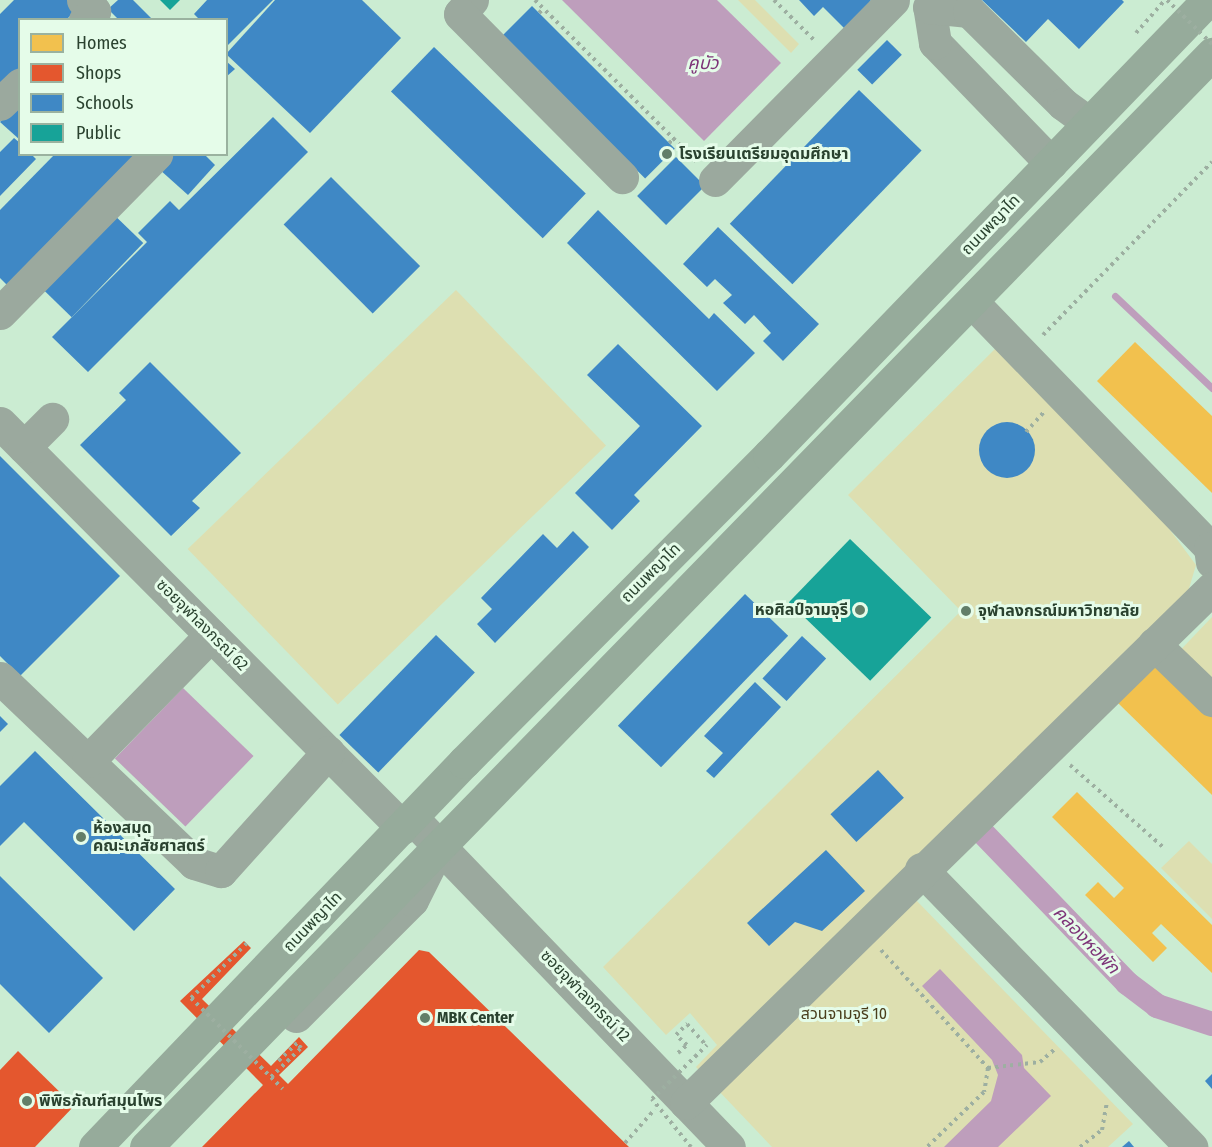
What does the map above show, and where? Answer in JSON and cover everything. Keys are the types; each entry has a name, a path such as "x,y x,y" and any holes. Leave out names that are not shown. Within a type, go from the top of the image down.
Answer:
{"main road":[{"name":"ถนนพญาไท","path":"95,1147 1208,0"},
{"path":"146,1147 1212,54"}],"street":[{"path":"83,0 94,11 87,18"},
{"path":"472,0 459,14 622,177"},
{"path":"715,180 893,0"},
{"path":"1051,163 935,43 925,3 969,11 1063,104 1089,123"},
{"path":"0,104 18,87"},
{"path":"0,313 154,156"},
{"path":"972,302 1210,548 1212,562"},
{"name":"ซอยจุฬาลงกรณ์ 62","path":"0,423 37,434 211,635 408,823"},
{"path":"686,1102 861,928 1212,588"},
{"path":"87,761 211,635"},
{"path":"1154,644 1212,700"},
{"path":"0,678 194,863 221,871 317,736"},
{"name":"ซอยจุฬาลงกรณ์ 12","path":"408,823 439,848 729,1147"},
{"path":"169,1147 412,900 439,848"},
{"path":"921,870 1191,1147"}],"path":[{"path":"535,0 715,180"},
{"path":"774,0 835,60"},
{"path":"1136,34 1166,0 1212,44"},
{"path":"539,13 543,9"},
{"path":"669,143 674,139"},
{"path":"1023,355 1212,162"},
{"path":"1048,746 1164,848"},
{"path":"861,928 988,1068"},
{"path":"247,943 191,998 283,1089"},
{"path":"678,1053 687,1045 676,1035 687,1024 707,1045 652,1099 691,1147"},
{"path":"272,1077 301,1048 297,1043 276,1063"},
{"path":"988,1068 1031,1063"},
{"path":"927,1147 984,1092 988,1068"},
{"path":"1080,1147 1102,1130 1104,1104 1127,1081"},
{"path":"625,1143 648,1117"}],"green space":[{"path":"738,0 755,0 799,44 791,53"},
{"path":"456,290 606,445 338,704 188,549"},
{"name":"สวนจามจุรี 10","path":"1002,342 1156,511 1196,565 1185,602 915,899 1133,1124 1108,1147 772,1147 696,1067 717,1045 690,1013 666,1035 603,967 961,611 848,495"},
{"path":"1212,617 1212,693 1170,661"},
{"path":"1189,841 1212,864 1212,919 1161,868"}],"water":[{"name":"คูบัว","path":"562,0 717,0 781,63 704,141"},
{"path":"183,688 253,756 185,827 115,758"},
{"path":"940,969 1022,1055 1024,1068 1051,1096 998,1147 944,1147 991,1101 998,1075 992,1060 922,986"}],"building: Homes":[{"path":"1135,342 1212,416 1212,493 1097,381"},
{"path":"1162,657 1212,706 1212,795 1118,703"},
{"path":"1077,792 1212,925 1212,973 1161,924 1152,933 1167,948 1153,962 1085,895 1098,882 1114,898 1124,888 1052,817"},
{"path":"359,1066 442,1147 350,1147 314,1112"}],"building: Shops":[{"name":"MBK Center","path":"244,941 251,948 202,999 271,1066 299,1037 308,1047 279,1075 288,1084 419,950 429,952 629,1147 202,1147 263,1085 180,1001"},
{"path":"18,1051 74,1106 35,1147 0,1147 0,1070"}],"building: Schools":[{"path":"14,0 72,0 79,7 68,18 18,18 18,69 0,86 0,14"},
{"path":"118,0 133,0 151,18 117,18 108,9"},
{"path":"207,0 273,0 228,45 228,18 198,18 194,14"},
{"path":"275,0 362,0 401,38 310,133 228,56 228,52"},
{"path":"799,0 871,0 848,32 823,7 814,16"},
{"path":"982,0 1122,0 1124,2 1079,49 1048,19 1026,42"},
{"path":"532,6 675,149 645,179 502,36"},
{"path":"887,40 902,55 872,85 857,70"},
{"path":"434,47 586,194 543,238 391,92"},
{"path":"228,63 235,69 228,75"},
{"path":"859,90 922,150 792,284 730,224"},
{"path":"18,104 18,138 0,122"},
{"path":"273,117 308,152 88,372 52,337 147,242 138,233 170,201 179,210"},
{"path":"14,138 18,141 18,156 33,156 36,159 0,196 0,152"},
{"path":"53,156 149,156 15,293 0,278 0,210"},
{"path":"170,156 206,156 215,165 188,195 159,169"},
{"path":"676,157 705,186 666,225 637,196"},
{"path":"331,177 420,266 373,313 284,224"},
{"path":"108,209 143,243 72,317 36,283"},
{"path":"598,210 709,319 714,313 755,353 717,391 567,243"},
{"path":"718,227 819,324 783,361 763,341 771,333 754,315 745,324 723,303 732,295 715,279 707,287 683,264"},
{"path":"618,344 702,426 634,495 640,501 612,530 575,493 640,426 587,375"},
{"path":"150,362 241,453 192,501 200,508 171,536 80,445 126,400 119,393"},
{"path":"1007,422 1018,424 1027,430 1033,439 1035,450 1033,461 1027,470 1018,476 1007,478 996,476 987,470 981,461 979,450 981,439 987,430 996,424"},
{"path":"0,456 120,576 20,676 0,656"},
{"path":"573,531 589,547 495,643 477,624 492,609 481,598 543,534 557,548"},
{"path":"745,594 788,636 661,767 618,726"},
{"path":"436,635 475,673 378,772 339,735"},
{"path":"802,636 826,659 787,701 762,678"},
{"path":"755,682 781,707 714,778 706,771 723,753 704,736"},
{"path":"0,716 8,724 0,732"},
{"path":"35,751 175,889 134,931 24,822 0,846 0,786"},
{"path":"878,770 904,798 856,842 830,814"},
{"path":"826,850 865,891 822,931 795,922 769,946 747,923"},
{"path":"0,876 103,978 49,1033 0,984"},
{"path":"1212,1074 1212,1089 1205,1081"},
{"path":"1129,1141 1134,1147 1122,1147"}],"building: Public":[{"path":"160,0 180,0 170,10"},
{"name":"หอศิลป์จามจุรี","path":"850,539 931,617 870,681 789,602"}],"waterway":[{"path":"1115,296 1212,388"},
{"name":"คลองหอพัก","path":"979,829 1127,983 1157,1006 1212,1024"}],"place":[{"name":"โรงเรียนเตรียมอุดมศึกษา","path":"667,154"},
{"name":"หอศิลป์จามจุรี","path":"860,610"},
{"name":"จุฬาลงกรณ์มหาวิทยาลัย","path":"966,611"},
{"name":"ห้องสมุด คณะเภสัชศาสตร์","path":"81,837"},
{"name":"MBK Center","path":"425,1018"},
{"name":"พิพิธภัณฑ์สมุนไพร","path":"27,1101"}]}
